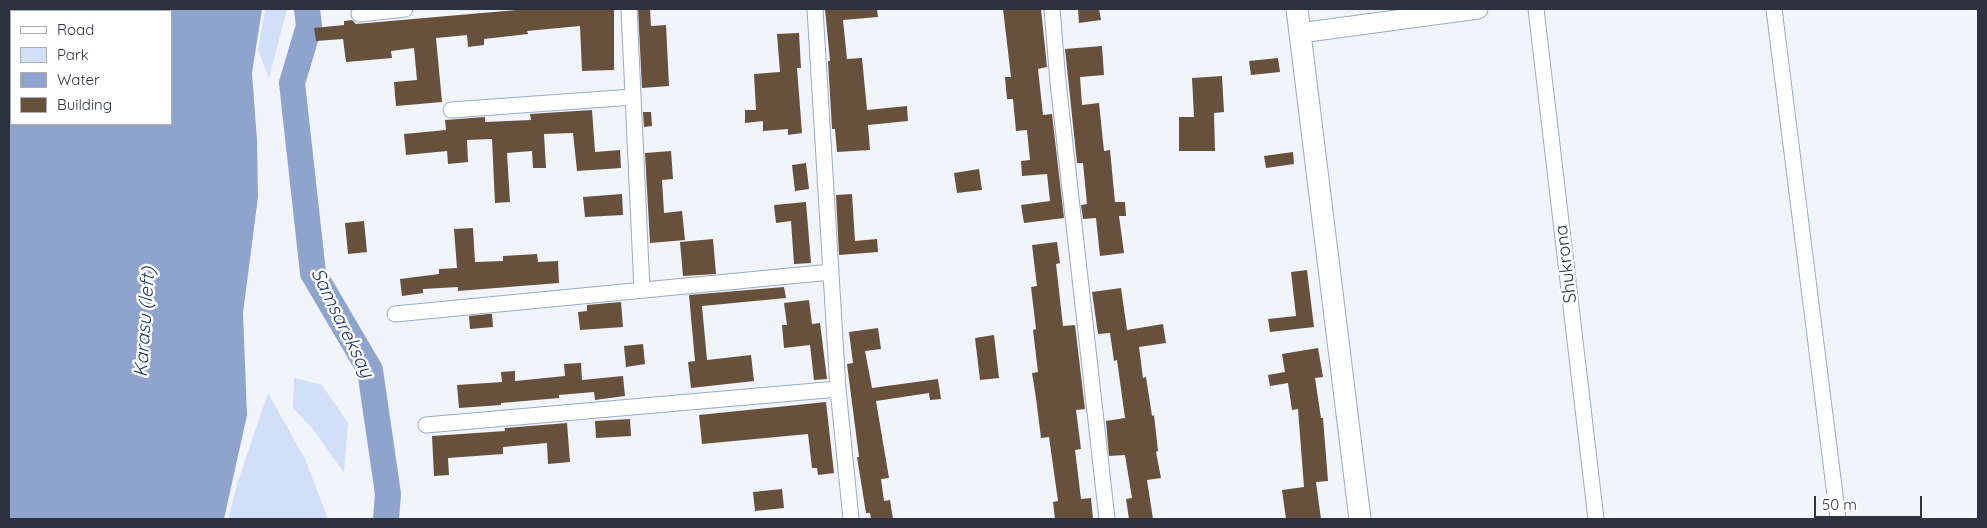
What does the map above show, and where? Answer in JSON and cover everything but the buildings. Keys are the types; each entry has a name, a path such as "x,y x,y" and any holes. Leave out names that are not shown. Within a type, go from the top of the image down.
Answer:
{"main road":[{"path":"1297,9 1360,519"}],"street":[{"path":"358,14 405,9"},
{"path":"629,9 642,290"},
{"path":"816,9 838,389 851,519"},
{"path":"1052,9 1058,82 1107,519"},
{"path":"1300,33 1478,9"},
{"name":"Shukrona","path":"1536,9 1596,519"},
{"path":"1774,9 1838,519"},
{"path":"451,110 633,97"},
{"path":"394,314 831,272"},
{"path":"426,425 838,389"}],"green space":[{"path":"265,9 287,9 269,78 258,50"},
{"path":"294,378 322,385 348,423 344,473 313,429 293,408"},
{"path":"268,393 305,459 328,519 228,519 238,481"}],"water":[{"name":"Karasu (left)","path":"9,9 262,9 252,73 257,140 258,197 243,313 247,415 224,519 9,519"}],"waterway":[{"name":"Samsareksay","path":"307,9 309,26 292,83 313,273 370,370 388,494 386,519"}]}
